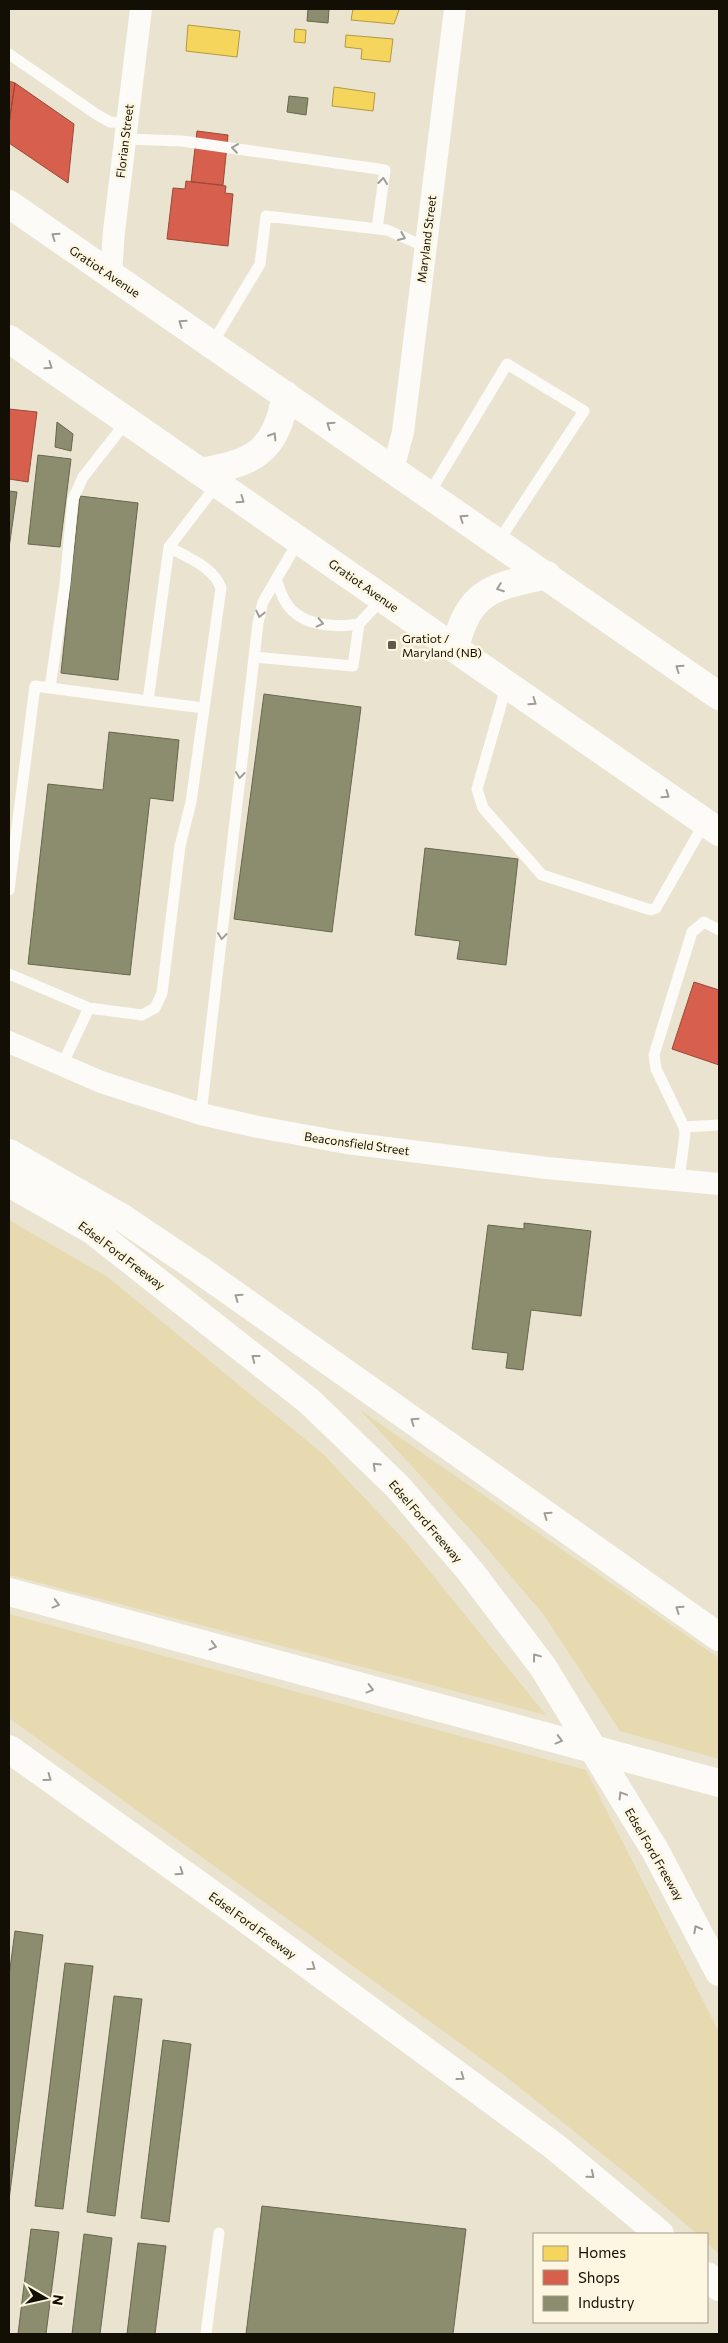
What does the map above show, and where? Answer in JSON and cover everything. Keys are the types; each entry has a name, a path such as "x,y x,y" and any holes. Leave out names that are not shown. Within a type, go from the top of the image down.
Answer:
{"main road":[{"name":"Gratiot Avenue","path":"9,204 719,696"},
{"name":"Gratiot Avenue","path":"11,344 128,421 712,827"},
{"path":"209,478 263,450 275,435 286,395"},
{"path":"455,648 464,618 472,605 482,595 516,582 547,576"},
{"path":"9,1153 124,1219 197,1268 719,1637"},
{"name":"Edsel Ford Freeway","path":"9,1183 92,1230 309,1401 398,1486 470,1571 543,1666 656,1852 719,1972"},
{"path":"9,1592 719,1783"},
{"name":"Edsel Ford Freeway","path":"9,1749 247,1919 554,2146 659,2233"},
{"path":"708,2277 719,2287"}],"street":[{"name":"Florian Street","path":"111,274 140,9"},
{"name":"Maryland Street","path":"393,469 403,432 455,9"},
{"name":"Beaconsfield Street","path":"9,1042 101,1082 201,1114 258,1127 347,1142 546,1168 679,1178 719,1184"}],"lane":[{"path":"9,54 96,114 126,131 182,141 385,170 377,229"},
{"path":"212,344 260,264 266,216 387,230 426,247"},
{"path":"429,494 506,364 584,411 498,542"},
{"path":"50,688 65,584 73,499 82,477 128,421"},
{"path":"148,701 169,547 209,478"},
{"path":"201,1114 254,658 263,602 299,540"},
{"path":"9,974 90,1008 142,1015 155,1008 162,993 180,846 191,802 221,588 218,577 208,569 169,547"},
{"path":"276,580 285,602 297,615 318,624 342,626 358,624"},
{"path":"254,658 353,666 358,624 383,598"},
{"path":"507,684 477,789 483,808 542,876 651,910 656,908 712,827"},
{"path":"9,890 35,686 204,708"},
{"path":"679,1178 685,1134 684,1127 656,1069 654,1054 692,932 704,922 719,930"},
{"path":"62,1065 90,1008"},
{"path":"684,1127 719,1125"},
{"path":"206,2334 219,2233"}],"shaded area":[{"path":"9,1220 109,1278 323,1454 406,1542 546,1715 9,1575"},
{"path":"360,1410 719,1658 719,1759 620,1731 544,1615 479,1539"},
{"path":"9,1614 586,1770 719,2032 719,2254 708,2244 708,2233 696,2233 632,2178 504,2075 9,1718"}],"building: Homes":[{"path":"353,9 399,10 394,24 351,20"},
{"path":"188,25 240,31 237,57 186,51"},
{"path":"295,29 306,30 305,43 294,42"},
{"path":"346,35 393,39 390,62 361,59 362,49 345,47"},
{"path":"334,87 375,93 373,111 332,106"}],"building: Shops":[{"path":"9,81 15,83 9,124"},
{"path":"15,83 74,124 68,183 9,143 9,124"},
{"path":"197,131 228,135 223,185 191,182"},
{"path":"186,181 226,186 225,193 233,194 228,246 167,239 173,188 185,189"},
{"path":"9,409 37,412 28,482 9,479"},
{"path":"694,982 719,990 719,1065 672,1049"}],"building: Industry":[{"path":"308,9 329,9 328,23 307,21"},
{"path":"289,96 308,98 306,115 287,112"},
{"path":"57,422 73,434 71,451 55,447"},
{"path":"38,455 71,459 60,547 28,544"},
{"path":"9,491 17,492 9,548"},
{"path":"80,496 138,503 118,680 61,673"},
{"path":"264,694 361,707 332,932 234,919"},
{"path":"109,732 179,740 173,801 150,798 130,975 28,964 48,784 103,790"},
{"path":"425,848 518,859 506,965 457,959 460,941 415,935"},
{"path":"524,1223 591,1231 581,1316 531,1310 523,1370 506,1368 508,1353 472,1349 488,1225 524,1229"},
{"path":"15,1931 43,1935 9,2200 9,1976"},
{"path":"65,1963 93,1966 63,2209 35,2206"},
{"path":"114,1996 142,1999 115,2216 87,2212"},
{"path":"163,2040 191,2044 169,2222 141,2218"},
{"path":"262,2206 466,2229 453,2334 246,2334"},
{"path":"31,2229 59,2232 46,2334 18,2334"},
{"path":"84,2234 112,2238 100,2334 72,2334"},
{"path":"138,2243 166,2246 155,2334 127,2334"}],"place":[{"name":"Gratiot / Maryland (NB)","path":"392,645"}]}
